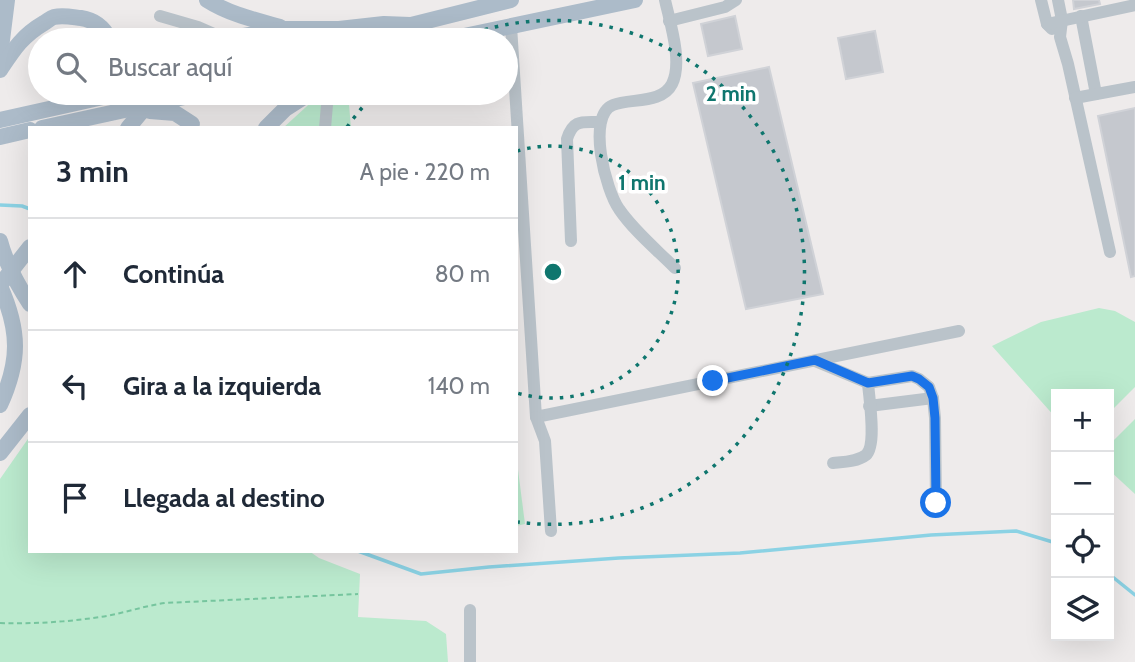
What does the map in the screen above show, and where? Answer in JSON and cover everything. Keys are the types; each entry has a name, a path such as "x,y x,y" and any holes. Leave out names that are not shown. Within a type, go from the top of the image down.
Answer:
{"main road":[{"path":"0,56 7,0"},
{"path":"398,28 483,3 511,0"},
{"path":"503,28 635,0"},
{"path":"215,2 252,19 283,28"},
{"path":"35,28 54,17 67,16 86,19 102,28"},
{"path":"348,28 384,24 410,25"},
{"path":"0,70 28,33"},
{"path":"28,114 41,105"},
{"path":"0,120 68,105"},
{"path":"51,126 146,105"},
{"path":"130,126 148,105"},
{"path":"268,126 291,105"},
{"path":"109,113 123,116 165,111 174,113 193,126"},
{"path":"0,137 28,130"},
{"path":"0,241 16,283 28,301"},
{"path":"0,405 12,373 16,351 12,319 0,285 28,250"},
{"path":"0,453 28,418"}],"street":[{"path":"665,0 677,61 672,85 668,91 656,97 614,105 607,109 600,122 599,131 608,189 618,209 675,268"},
{"path":"669,21 725,7 736,0"},
{"path":"1041,0 1047,24 1060,37"},
{"path":"1058,0 1062,20 1060,37 1110,252"},
{"path":"1047,24 1135,5"},
{"path":"160,16 200,28"},
{"path":"1081,16 1096,94"},
{"path":"1075,98 1135,87"},
{"path":"325,126 327,105"},
{"path":"516,105 517,126"},
{"path":"571,241 567,139 574,125 581,122 600,122"},
{"path":"518,135 536,417 545,441 551,531"},
{"path":"536,417 958,331"},
{"path":"815,360 868,383 912,376 929,387 935,418 936,503"},
{"path":"833,463 854,460 865,456 869,451 872,436 868,383"},
{"path":"869,406 933,398"},
{"path":"470,610 470,662"}],"path":[{"path":"0,623 25,624 102,617 146,605 165,603 358,594"}],"green space":[{"path":"308,105 349,105 351,126 285,126"},
{"path":"1099,308 1115,311 1135,322 1135,387 1114,408 1114,389 1051,389 1051,412 992,346 1041,322"},
{"path":"1135,419 1135,494 1114,475 1114,440"},
{"path":"28,439 28,553 312,553 360,574 358,617 426,621 446,634 448,662 0,662 0,479"},
{"path":"518,470 525,524 518,526"}],"building":[{"path":"1073,0 1099,0 1100,4 1074,9"},
{"path":"735,16 742,49 708,56 701,24"},
{"path":"875,31 883,72 846,79 838,38"},
{"path":"769,67 823,294 746,309 693,83"},
{"path":"1135,108 1135,276 1131,277 1098,116"}],"waterway":[{"path":"0,205 28,208"},
{"path":"363,553 421,574 619,558 740,553 931,535 1016,531 1051,542"},
{"path":"1114,578 1135,595"}],"route":[{"path":"713,381 815,360 868,383 912,376 919,379 929,387 933,398 936,503"}]}
